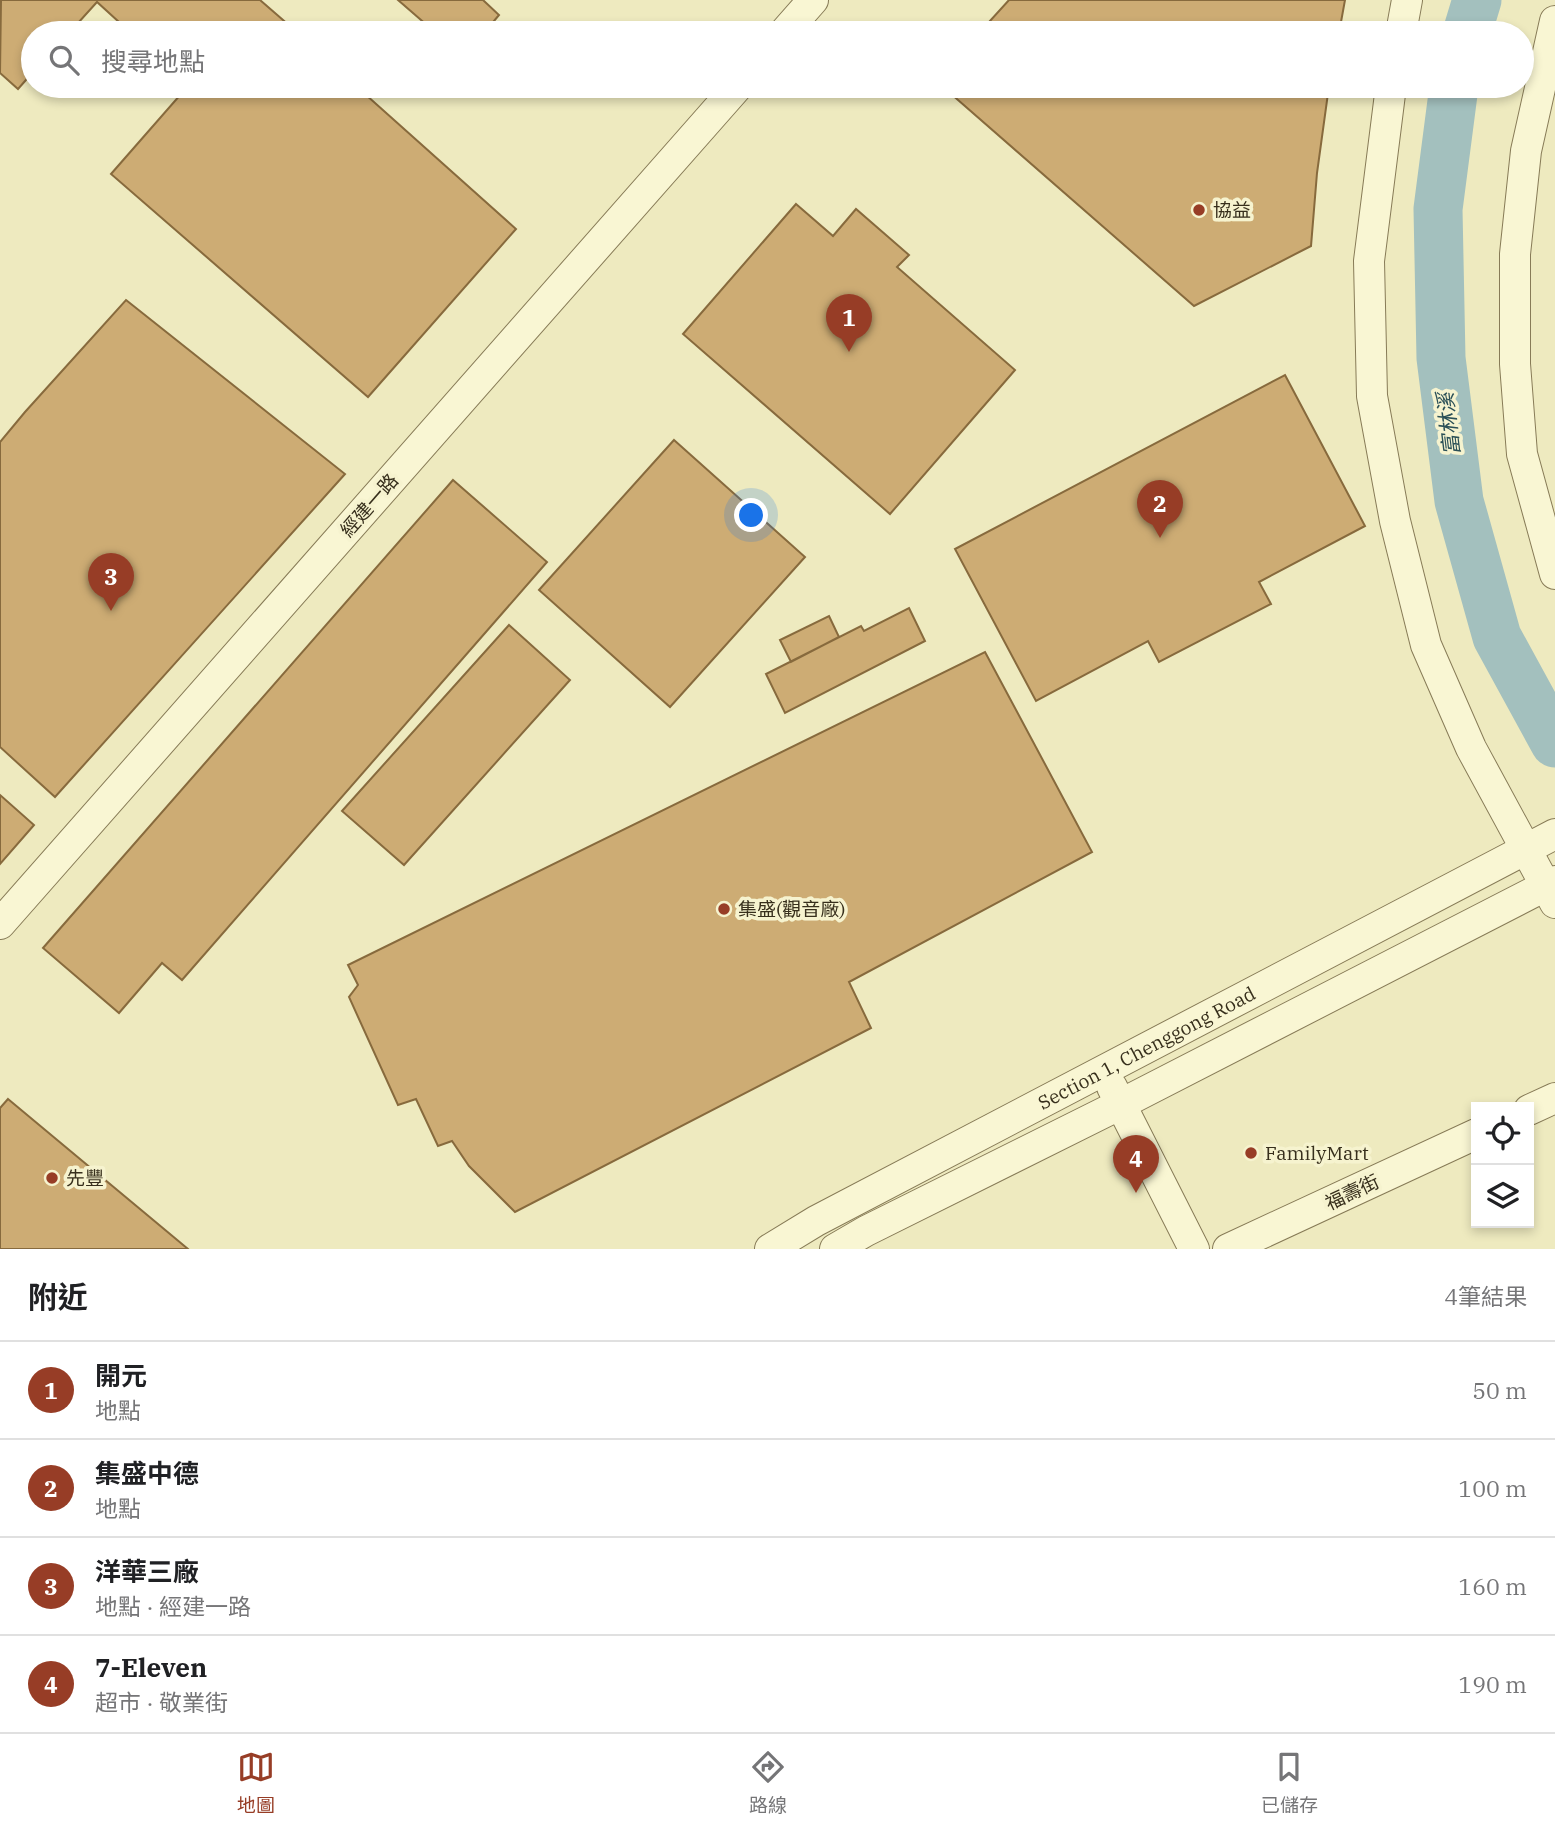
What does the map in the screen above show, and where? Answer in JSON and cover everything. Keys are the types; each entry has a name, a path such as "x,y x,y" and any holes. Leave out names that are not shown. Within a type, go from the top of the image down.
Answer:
{"street":[{"path":"795,21 813,0"},
{"path":"1404,21 1408,0"},
{"path":"1555,20 1526,151 1515,268 1515,364 1522,454 1555,574"},
{"name":"經建一路","path":"0,924 727,98"},
{"path":"1389,98 1369,261 1372,396 1395,521 1426,645 1471,748 1525,849 1552,890"},
{"name":"Section 1, Chenggong Road","path":"769,1249 816,1221 1555,834"},
{"name":"Section 1, Chenggong Road","path":"835,1249 878,1225 1552,890"},
{"path":"1103,1071 1194,1249"},
{"path":"1534,1108 1555,1098"},
{"name":"福壽街","path":"1228,1249 1471,1136"}],"building":[{"path":"1,0 260,0 284,21 118,21 97,2 80,21 21,21 21,86 18,89 0,73"},
{"path":"398,0 483,0 499,15 494,21 422,21"},
{"path":"1009,0 1345,0 1341,21 990,21"},
{"path":"178,98 369,98 516,229 368,397 111,174"},
{"name":"協益","path":"956,98 1327,98 1311,246 1194,306"},
{"path":"796,204 833,236 856,209 909,255 897,267 1015,370 890,514 683,334"},
{"path":"126,300 345,474 55,797 0,747 0,442"},
{"path":"1285,375 1365,526 1259,582 1271,604 1159,662 1148,641 1036,701 955,549"},
{"path":"674,440 805,557 670,707 539,590"},
{"path":"453,480 547,562 182,980 162,963 119,1013 43,948"},
{"path":"909,608 925,641 785,713 766,674 861,626 864,631"},
{"path":"829,616 839,637 791,662 780,640"},
{"path":"509,625 570,680 404,865 342,811"},
{"name":"集盛(觀音廠)","path":"985,652 1092,852 849,982 871,1028 515,1212 469,1166 452,1141 438,1146 416,1099 398,1105 349,997 358,985 348,965"},
{"path":"0,795 34,825 0,864"},
{"name":"先豐","path":"8,1099 188,1249 0,1249 0,1108"}],"waterway":[{"name":"富林溪","path":"1471,21 1477,0"},
{"name":"富林溪","path":"1452,98 1438,209 1441,358 1459,501 1497,637 1555,743"}],"place":[{"name":"協益","path":"1199,210"},
{"name":"開元","path":"849,352"},
{"name":"集盛中德","path":"1160,538"},
{"name":"洋華三廠","path":"111,611"},
{"name":"集盛(觀音廠)","path":"724,909"},
{"name":"FamilyMart","path":"1251,1153"},
{"name":"先豐","path":"52,1178"},
{"name":"7-Eleven","path":"1136,1193"}]}
